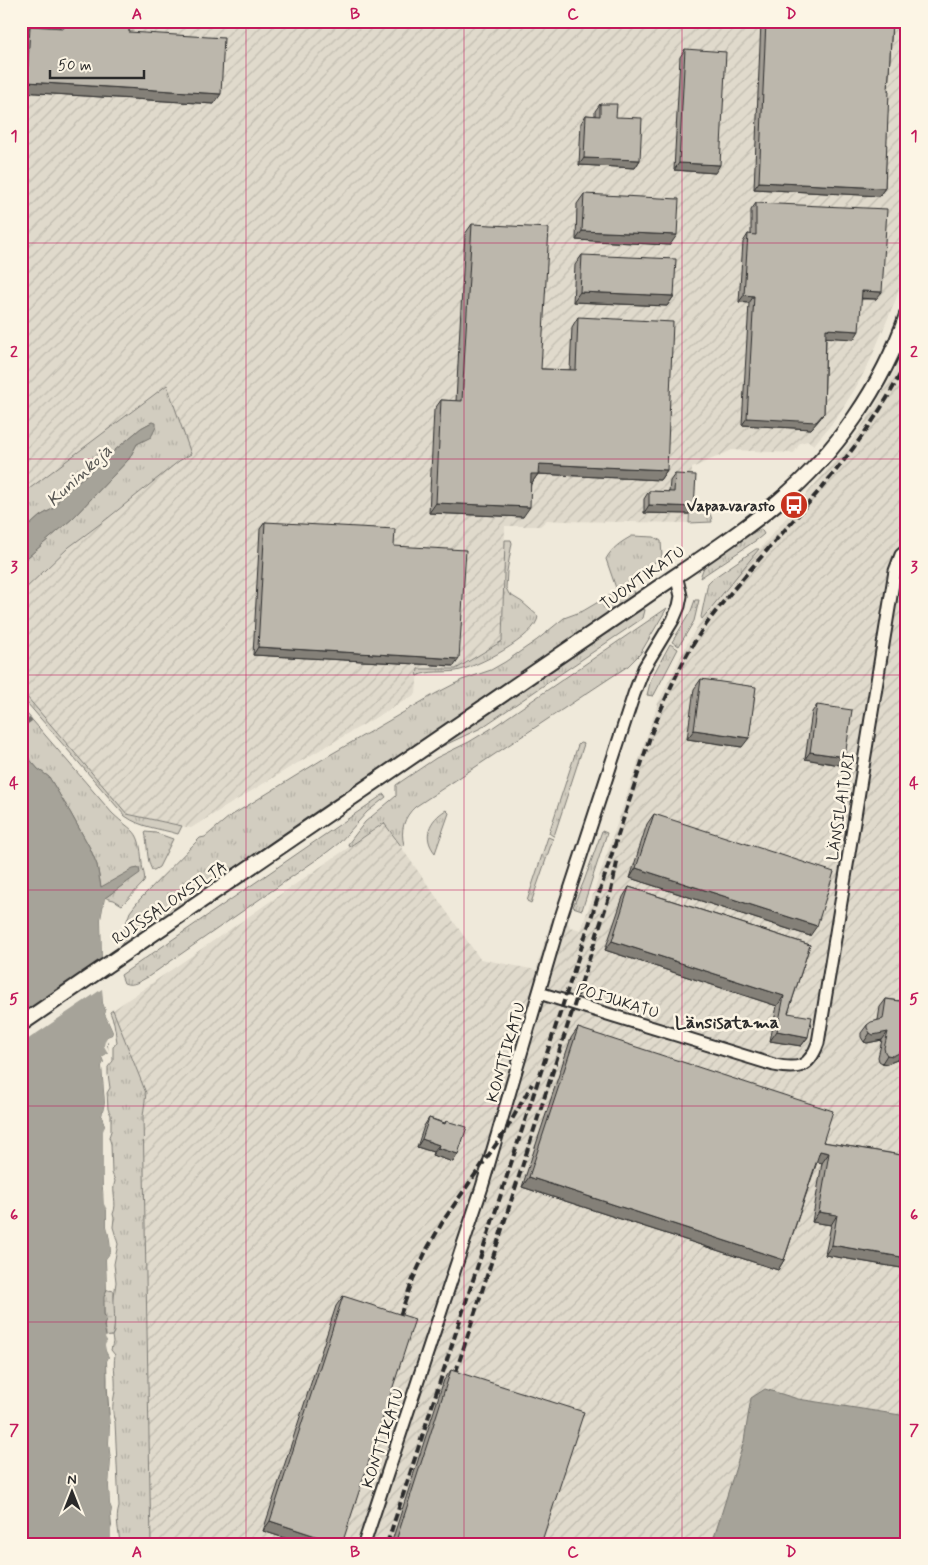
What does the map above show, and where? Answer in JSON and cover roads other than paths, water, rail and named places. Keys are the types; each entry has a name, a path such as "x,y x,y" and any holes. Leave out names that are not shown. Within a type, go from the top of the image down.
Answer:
{"street":[{"name":"TUONTIKATU","path":"336,808 740,531 778,502 823,458 844,432 873,388 896,343 907,316"},
{"name":"LÄNSILAITURI","path":"803,1065 814,1055 818,1043 895,571 898,562 906,551"},
{"name":"KONTTIKATU","path":"364,1544 482,1187 560,920 638,685 644,668 679,606 681,596 676,575"},
{"name":"RUISSALONSILTA","path":"21,1024 336,808"},
{"name":"POIJUKATU","path":"539,993 774,1065 792,1068 803,1065"}],"waterway":[{"path":"21,726 30,720"}],"railway":[{"path":"387,1544 651,734 663,704 684,660 710,619 735,587 842,463 866,431 888,396 907,360"},
{"path":"452,1384 611,891 618,858"},
{"path":"396,1327 413,1279 427,1249 445,1218 506,1130 532,1084"}],"place":[{"name":"Vapaavarasto","path":"794,505"}],"district":[{"name":"Länsisatama","path":"727,1022"}],"water label":[{"name":"Kuninkoja","path":"79,475"}]}
